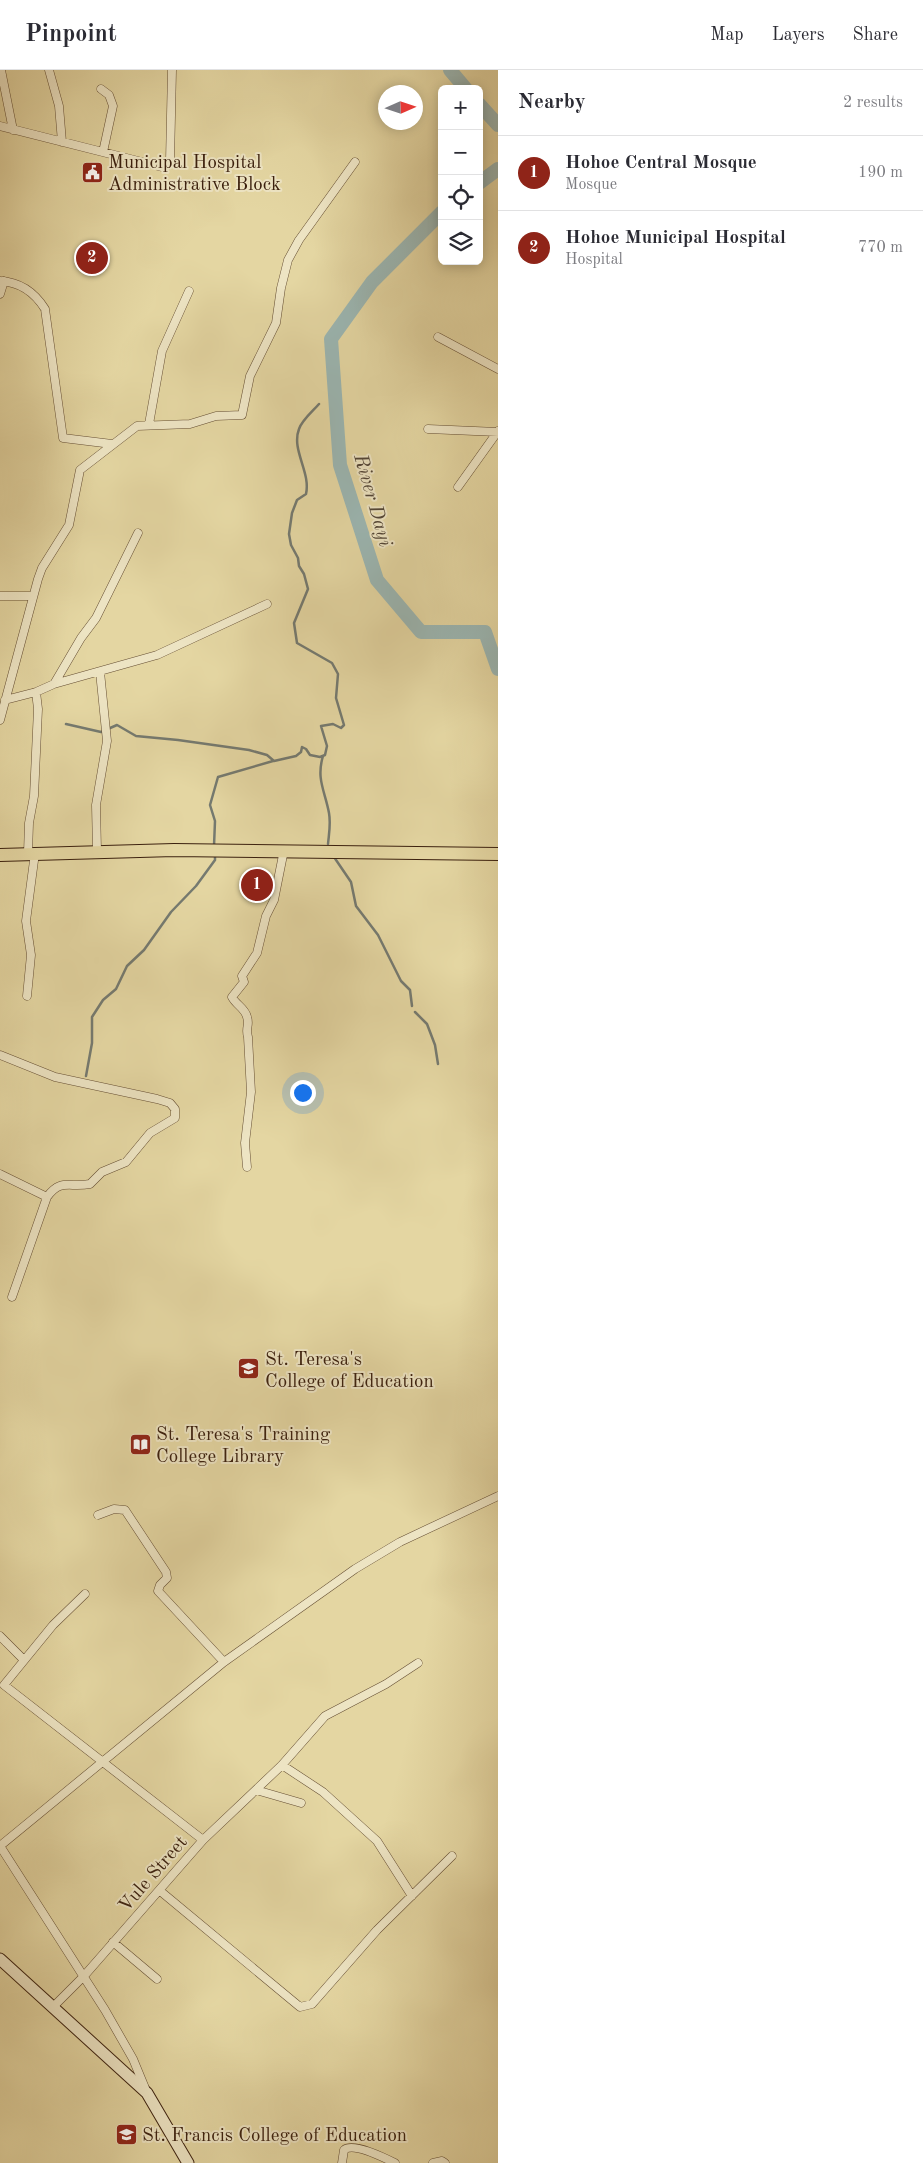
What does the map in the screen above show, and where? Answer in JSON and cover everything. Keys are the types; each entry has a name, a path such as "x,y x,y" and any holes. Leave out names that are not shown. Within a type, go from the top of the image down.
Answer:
{"highway":[{"path":"0,854 284,850 498,854"}],"main road":[{"path":"0,1959 147,2093 188,2163"}],"street":[{"path":"1,70 13,130"},
{"path":"49,70 59,106 62,142"},
{"path":"0,126 162,167 167,166 170,161 172,70"},
{"path":"101,89 109,95 113,106 103,152"},
{"path":"0,720 33,596 42,568 69,525 80,470 133,427 148,424 190,424 216,416 242,415 250,376 276,323 281,288 288,260 299,240 355,162"},
{"path":"0,294 2,281 22,286 32,293 46,309 63,438 112,444"},
{"path":"148,424 162,351 189,291"},
{"path":"438,337 498,369"},
{"path":"428,429 498,431"},
{"path":"458,487 498,431"},
{"path":"54,684 81,638 96,618 138,532"},
{"path":"0,596 33,596"},
{"path":"6,700 36,692 54,684 157,655 267,604"},
{"path":"97,852 96,805 108,733 100,672"},
{"path":"27,996 31,955 26,921 31,853 29,824 34,796 38,709 36,692"},
{"path":"247,1167 245,1143 251,1092 248,1037 245,1029 248,1019 246,1012 232,997 244,982 242,976 257,953 266,916 274,900 284,850"},
{"path":"0,1056 55,1077 157,1098 170,1103 175,1109 175,1118 150,1133 126,1162 102,1172 90,1184 58,1185 47,1197 12,1297"},
{"path":"0,1174 47,1197"},
{"path":"147,2093 133,2059 84,1976 0,1846 224,1662 355,1569 400,1542 498,1496"},
{"path":"98,1515 114,1509 126,1510 166,1572 166,1578 158,1591 224,1662"},
{"path":"85,1594 53,1625 1,1686 203,1840"},
{"path":"0,1636 24,1660"},
{"name":"Vule Street","path":"53,2007 84,1976 203,1840 282,1765 326,1716 386,1684 418,1663"},
{"path":"282,1765 323,1792 377,1841 412,1896"},
{"path":"256,1790 301,1803"},
{"path":"159,1890 300,2007 312,2004 377,1930 452,1856"},
{"path":"113,1942 157,1979"},
{"path":"342,2163 342,2155 346,2148 374,2153 395,2163"},
{"path":"433,2163 442,2160 445,2163"}],"waterway":[{"name":"River Dayi","path":"450,70 463,85"},
{"name":"River Dayi","path":"483,108 498,125"},
{"name":"River Dayi","path":"483,180 498,169"},
{"name":"River Dayi","path":"438,216 372,282 331,339 340,465 377,580 421,632 485,632 498,669"},
{"path":"66,724 101,732 117,725 136,736 249,750 267,755 274,761 296,756 301,752 302,747 310,755 320,757 325,755 327,746 321,726 333,724 341,728 344,725 336,698 338,674 332,663 297,643 294,623 308,589 304,574 299,566 298,558 291,545 289,534 292,513 297,500 306,494 307,486 297,445 297,437 300,426 319,404"},
{"path":"323,756 320,772 330,817 328,844"},
{"path":"214,846 215,821 210,805 218,777 273,761"},
{"path":"86,1076 92,1043 92,1017 103,1000 116,989 127,966 144,950 171,912 196,886 215,860 215,854"},
{"path":"334,857 351,882 356,906 378,935 401,981 410,990 412,1006"},
{"path":"415,1012 427,1024 435,1045 438,1064"}],"place":[{"name":"Municipal Hospital Administrative Block","path":"92,172"},
{"name":"Hohoe Municipal Hospital","path":"92,258"},
{"name":"Hohoe Central Mosque","path":"257,885"},
{"name":"St. Teresa's College of Education","path":"249,1369"},
{"name":"St. Teresa's Training College Library","path":"140,1444"},
{"name":"St. Francis College of Education","path":"126,2134"}]}
